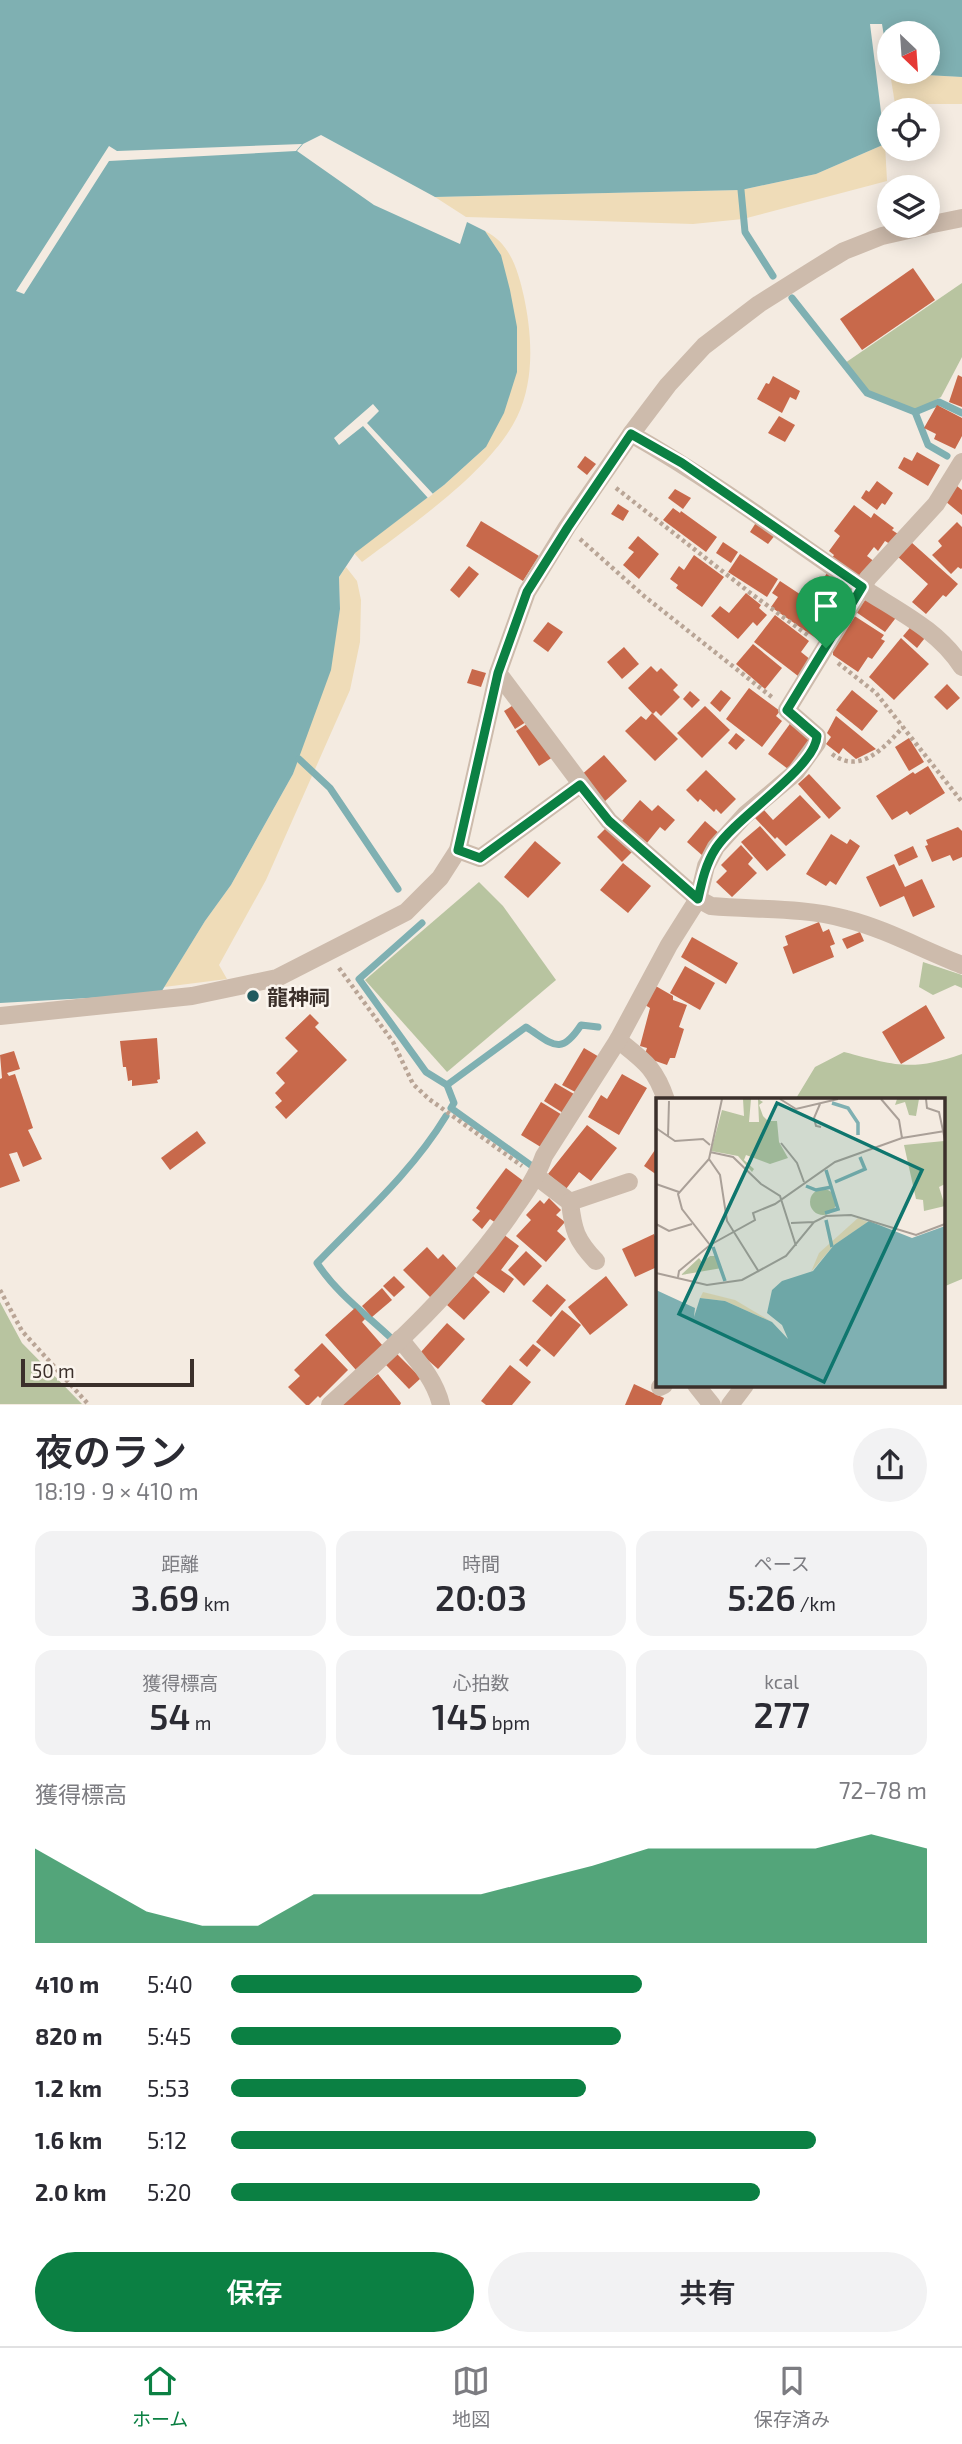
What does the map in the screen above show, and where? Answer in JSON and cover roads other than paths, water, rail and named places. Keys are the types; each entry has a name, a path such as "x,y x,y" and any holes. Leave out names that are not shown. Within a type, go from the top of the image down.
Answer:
{"street":[{"path":"940,223 962,218"},
{"path":"0,1016 192,996 277,978 406,912 440,878 458,850 498,673 527,592 631,434 668,385 704,346 759,304 844,251 877,238"},
{"path":"631,434 682,463 862,587 909,615 954,654 962,667"},
{"path":"330,1405 463,1276 537,1177 544,1156 618,1040 669,945 698,899 706,866 716,847 745,815 796,772 817,743 817,736 787,710 868,578 936,504 962,461"},
{"path":"498,673 609,821 698,899 711,906 846,918 962,965"},
{"path":"458,850 480,858 580,785"},
{"path":"618,1040 648,1064 659,1079 665,1098"},
{"path":"537,1177 570,1202 573,1230 582,1246 596,1261"},
{"path":"570,1202 629,1182"},
{"path":"400,1339 421,1365 438,1393 441,1405"},
{"path":"698,1387 712,1405"},
{"path":"730,1405 744,1387"}],"water":[{"path":"0,0 962,0 962,77 940,76 940,21 877,21 877,24 870,24 879,98 877,98 877,147 816,174 741,190 435,197 321,135 303,144 297,151 374,205 460,244 467,222 485,231 501,255 517,327 517,372 504,413 486,447 444,485 355,553 339,577 340,609 331,670 293,774 231,885 205,921 160,994 0,1003"}],"waterway":[{"path":"741,190 745,232 773,276"},
{"path":"792,298 867,393 915,412 928,445 947,456"},
{"path":"915,412 939,402 962,413"},
{"path":"299,759 330,788 398,889"},
{"path":"422,923 359,979 426,1072 447,1085 454,1103 451,1108 532,1166"},
{"path":"447,1085 526,1027 556,1044 567,1041 581,1025 598,1027"},
{"path":"393,1340 343,1294 317,1263 402,1175 446,1116"}],"place":[{"name":"龍神祠","path":"253,996"}]}
